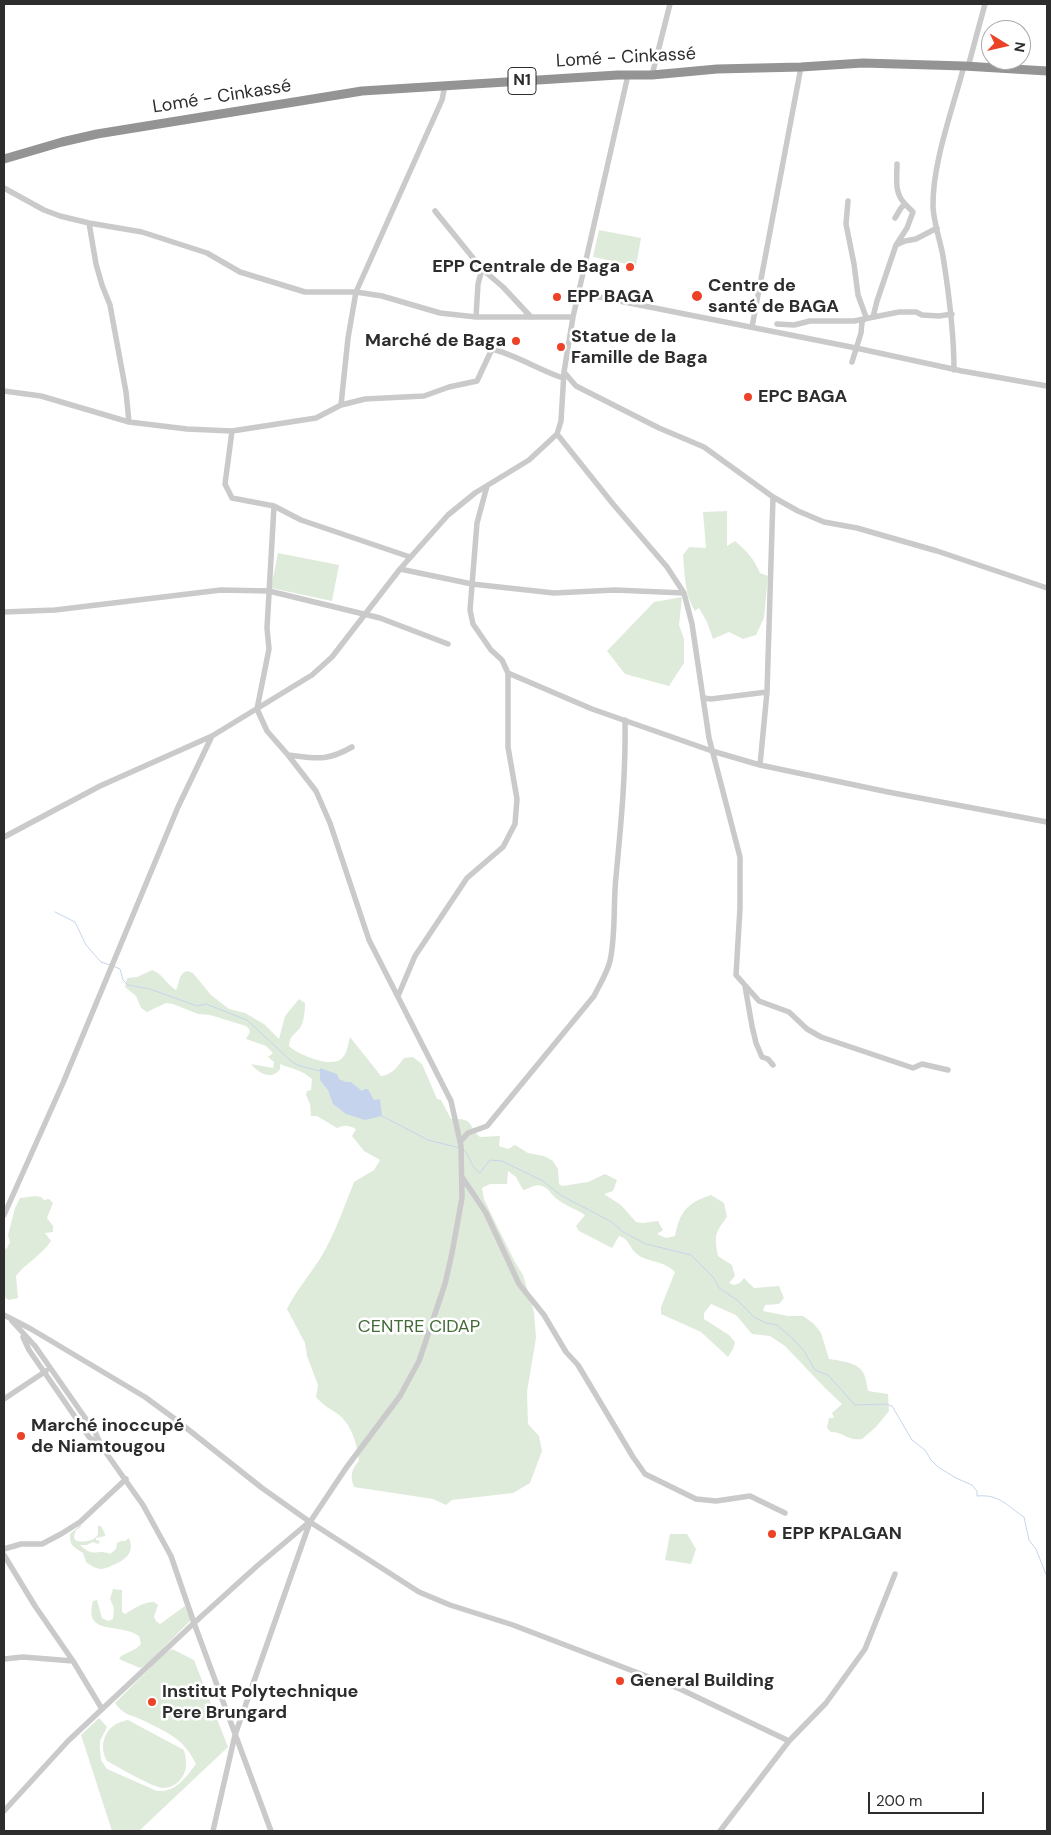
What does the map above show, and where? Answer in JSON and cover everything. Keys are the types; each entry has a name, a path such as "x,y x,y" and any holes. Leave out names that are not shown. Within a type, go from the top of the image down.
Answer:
{"highway":[{"name":"Lomé - Cinkassé","path":"4,159 97,134 362,91 652,75 717,69 863,63 1047,71"}],"street":[{"path":"652,75 670,4"},
{"path":"954,370 952,314 933,208 937,174 985,4"},
{"path":"752,327 801,67"},
{"path":"4,837 100,786 212,736 312,675 332,657 400,569 458,505 529,460 557,434 561,421 564,375 573,317 628,75"},
{"path":"341,405 348,338 356,292 442,100 445,85"},
{"path":"873,317 876,300 891,254 907,228 913,212 898,194 896,183 897,164"},
{"path":"4,188 44,210 89,223 142,232 207,253 240,272 305,292 356,292 382,296 440,313 476,317 573,317"},
{"path":"848,201 846,224 858,295 866,317 862,322 861,333 852,362"},
{"path":"895,218 905,204"},
{"path":"435,211 482,269 503,287 530,317"},
{"path":"89,223 96,264 110,305 126,392 129,422"},
{"path":"896,246 905,241 916,239 937,228"},
{"path":"476,317 478,284 482,269"},
{"path":"579,293 856,348 954,370 1047,386"},
{"path":"776,324 794,325 810,321 842,322 899,312 916,312 922,315 939,316 952,314"},
{"path":"4,391 41,396 129,422 232,432 316,418 341,405 365,399 424,396 449,387 477,381 492,349 542,371 564,375 576,386 659,428 704,447 774,497 798,511 824,522 857,528 928,548 1047,588"},
{"path":"232,432 225,484 232,498 274,506 310,524 410,557"},
{"path":"557,434 667,567 684,593 692,624 709,738 740,857 740,908 736,975 759,1001 789,1012 807,1029 821,1037 914,1068 922,1064 948,1070"},
{"path":"398,996 415,956 467,878 503,847 515,824 517,799 508,747 508,672 502,660 491,650 473,624 470,610 477,522 487,486"},
{"path":"760,765 767,692 774,497"},
{"path":"213,1831 235,1735 310,1522 346,1468 400,1396 419,1361 447,1276 460,1207 462,1177 461,1146 452,1101 369,940 333,830 316,791 267,731 257,709 269,649 267,628 274,506"},
{"path":"400,569 472,584 554,593 615,590 684,593"},
{"path":"4,612 55,610 221,590 269,591 365,613 448,644"},
{"path":"508,672 592,709 712,751 760,765 1047,822"},
{"path":"704,698 711,699 767,692"},
{"path":"461,1146 468,1133 487,1126 506,1104 594,996 605,975 610,962 612,944 615,882 624,785 625,720"},
{"path":"4,1214 63,1083 178,807 212,736"},
{"path":"288,755 323,758 337,756 352,747"},
{"path":"746,986 756,1043 762,1057 768,1058 773,1065"},
{"path":"462,1177 486,1214 519,1284 544,1315 566,1352 578,1365 645,1474 696,1499 716,1501 750,1496 785,1513"},
{"path":"4,1315 145,1397 175,1418 262,1488 310,1522 419,1592 680,1688 789,1741"},
{"path":"10,1319 35,1346 47,1370 70,1402 90,1425 102,1447 143,1505 171,1556 271,1831"},
{"path":"4,1399 47,1370"},
{"path":"70,1402 84,1428 102,1447"},
{"path":"84,1428 90,1425"},
{"path":"4,1549 21,1544 42,1544 61,1534 80,1522 126,1479"},
{"path":"4,1811 68,1741 194,1623 257,1566 310,1522"},
{"path":"4,1555 102,1709"},
{"path":"720,1831 789,1741 826,1703 865,1650 894,1574"},
{"path":"4,1659 23,1657 73,1661"}],"green space":[{"path":"599,230 641,238 636,266 593,257"},
{"path":"727,511 727,546 735,541 750,556 760,573 768,576 764,618 756,635 743,639 729,632 713,639 707,622 699,608 695,611 691,604 686,584 683,555 689,547 706,548 703,512"},
{"path":"278,553 339,565 332,601 271,588"},
{"path":"682,597 679,625 684,639 684,663 669,686 625,674 607,651 654,602"},
{"name":"CENTRE CIDAP","path":"152,970 176,990 184,972 193,973 211,995 229,1009 245,1013 264,1024 279,1039 285,1016 299,999 305,1003 303,1020 300,1028 291,1038 289,1046 293,1050 315,1059 330,1062 341,1059 346,1052 350,1037 381,1076 392,1072 404,1058 413,1057 422,1064 437,1099 441,1100 451,1119 467,1121 480,1137 500,1136 499,1146 508,1149 515,1145 528,1153 544,1156 553,1161 558,1169 559,1184 562,1186 588,1182 605,1174 617,1180 613,1191 604,1194 621,1205 636,1222 658,1221 663,1230 657,1234 666,1238 675,1236 679,1220 690,1205 711,1195 724,1203 727,1217 716,1235 716,1243 718,1256 732,1265 735,1276 729,1283 734,1285 740,1283 744,1278 754,1288 779,1286 784,1298 779,1304 765,1305 763,1311 788,1316 803,1316 814,1324 821,1333 829,1359 849,1363 862,1370 868,1391 888,1394 889,1411 876,1427 862,1439 853,1439 831,1432 827,1428 829,1418 834,1418 832,1413 842,1404 785,1346 770,1336 752,1334 736,1315 711,1304 704,1313 704,1319 729,1335 735,1342 728,1357 701,1332 661,1314 661,1307 675,1272 661,1263 638,1255 622,1237 619,1236 612,1248 579,1231 576,1226 585,1215 560,1201 544,1187 537,1185 523,1190 516,1177 508,1171 507,1184 490,1184 482,1188 484,1199 523,1275 534,1312 536,1338 527,1392 528,1424 539,1436 542,1451 530,1483 513,1493 452,1500 446,1505 433,1499 354,1487 352,1473 359,1461 353,1435 343,1418 316,1397 318,1385 307,1356 305,1343 287,1309 326,1248 354,1182 374,1170 380,1160 364,1151 352,1136 356,1129 346,1126 337,1128 317,1116 311,1116 310,1104 306,1095 307,1091 311,1090 312,1079 308,1076 280,1064 280,1069 277,1073 269,1075 261,1073 251,1064 273,1068 274,1062 268,1057 273,1053 266,1046 246,1039 250,1032 246,1026 210,1015 198,1014 173,1004 166,1003 147,1012 141,1008 136,996 125,987 127,978 137,977"},
{"path":"41,1197 44,1200 49,1199 53,1203 47,1218 53,1226 53,1232 45,1233 51,1241 16,1276 18,1298 9,1300 4,1297 4,1250 10,1242 8,1235 15,1208 20,1198"},
{"path":"80,1525 82,1526 76,1530 74,1536 75,1540 84,1542 94,1539 98,1534 98,1526 101,1526 105,1534 105,1536 96,1538 96,1540 100,1541 98,1544 93,1542 87,1545 80,1545 85,1549 92,1552 110,1554 116,1549 117,1543 129,1538 131,1547 128,1555 122,1561 102,1569 91,1566 86,1562 83,1553 73,1546 71,1541 70,1534"},
{"path":"670,1534 687,1534 696,1549 691,1564 665,1560"},
{"path":"113,1589 122,1590 122,1612 125,1614 142,1604 154,1602 158,1605 154,1617 160,1624 185,1606 190,1618 190,1621 147,1664 140,1668 119,1659 141,1644 139,1636 131,1632 105,1627 93,1620 91,1612 93,1601 97,1600 102,1618 108,1621 113,1619 114,1608 110,1599"},
{"path":"172,1649 194,1660 228,1747 139,1831 112,1831 81,1735 99,1718 107,1727 100,1741 100,1750 101,1760 107,1769 157,1791 170,1789 180,1783 196,1764 185,1747 166,1732 123,1712 115,1703 165,1653"},
{"path":"128,1720 184,1750 186,1769 183,1777 172,1786 163,1788 152,1785 107,1761 103,1747 106,1735 114,1725"}],"water":[{"path":"320,1068 337,1074 339,1079 351,1082 362,1091 368,1089 374,1100 380,1099 382,1116 365,1120 346,1114 333,1104 328,1090 320,1080"}],"waterway":[{"path":"55,912 75,922 86,945 101,962 110,965"},
{"path":"113,966 120,969 123,980 128,985 150,989 197,1006 206,1004 247,1020 291,1061 297,1065 320,1071"},
{"path":"382,1116 428,1140 460,1148"},
{"path":"463,1149 474,1168 480,1173 490,1160 502,1161 543,1181 562,1196 610,1221 623,1232 646,1244 691,1255 713,1277 719,1288 737,1300 754,1317 766,1323 777,1325 792,1338 804,1351 815,1370 828,1375 855,1405 885,1404 892,1406 912,1440 925,1450 938,1467 972,1485 977,1491 977,1496 997,1499 1024,1517 1029,1540 1036,1549 1047,1577"}],"place":[{"name":"EPP Centrale de Baga","path":"630,267"},
{"name":"Centre de santé de BAGA","path":"697,296"},
{"name":"EPP BAGA","path":"557,297"},
{"name":"Marché de Baga","path":"516,341"},
{"name":"Statue de la Famille de Baga","path":"561,347"},
{"name":"EPC BAGA","path":"748,397"},
{"name":"Marché inoccupé de Niamtougou","path":"21,1436"},
{"name":"EPP KPALGAN","path":"772,1534"},
{"name":"General Building","path":"620,1681"},
{"name":"Institut Polytechnique Pere Brungard","path":"152,1702"}]}
